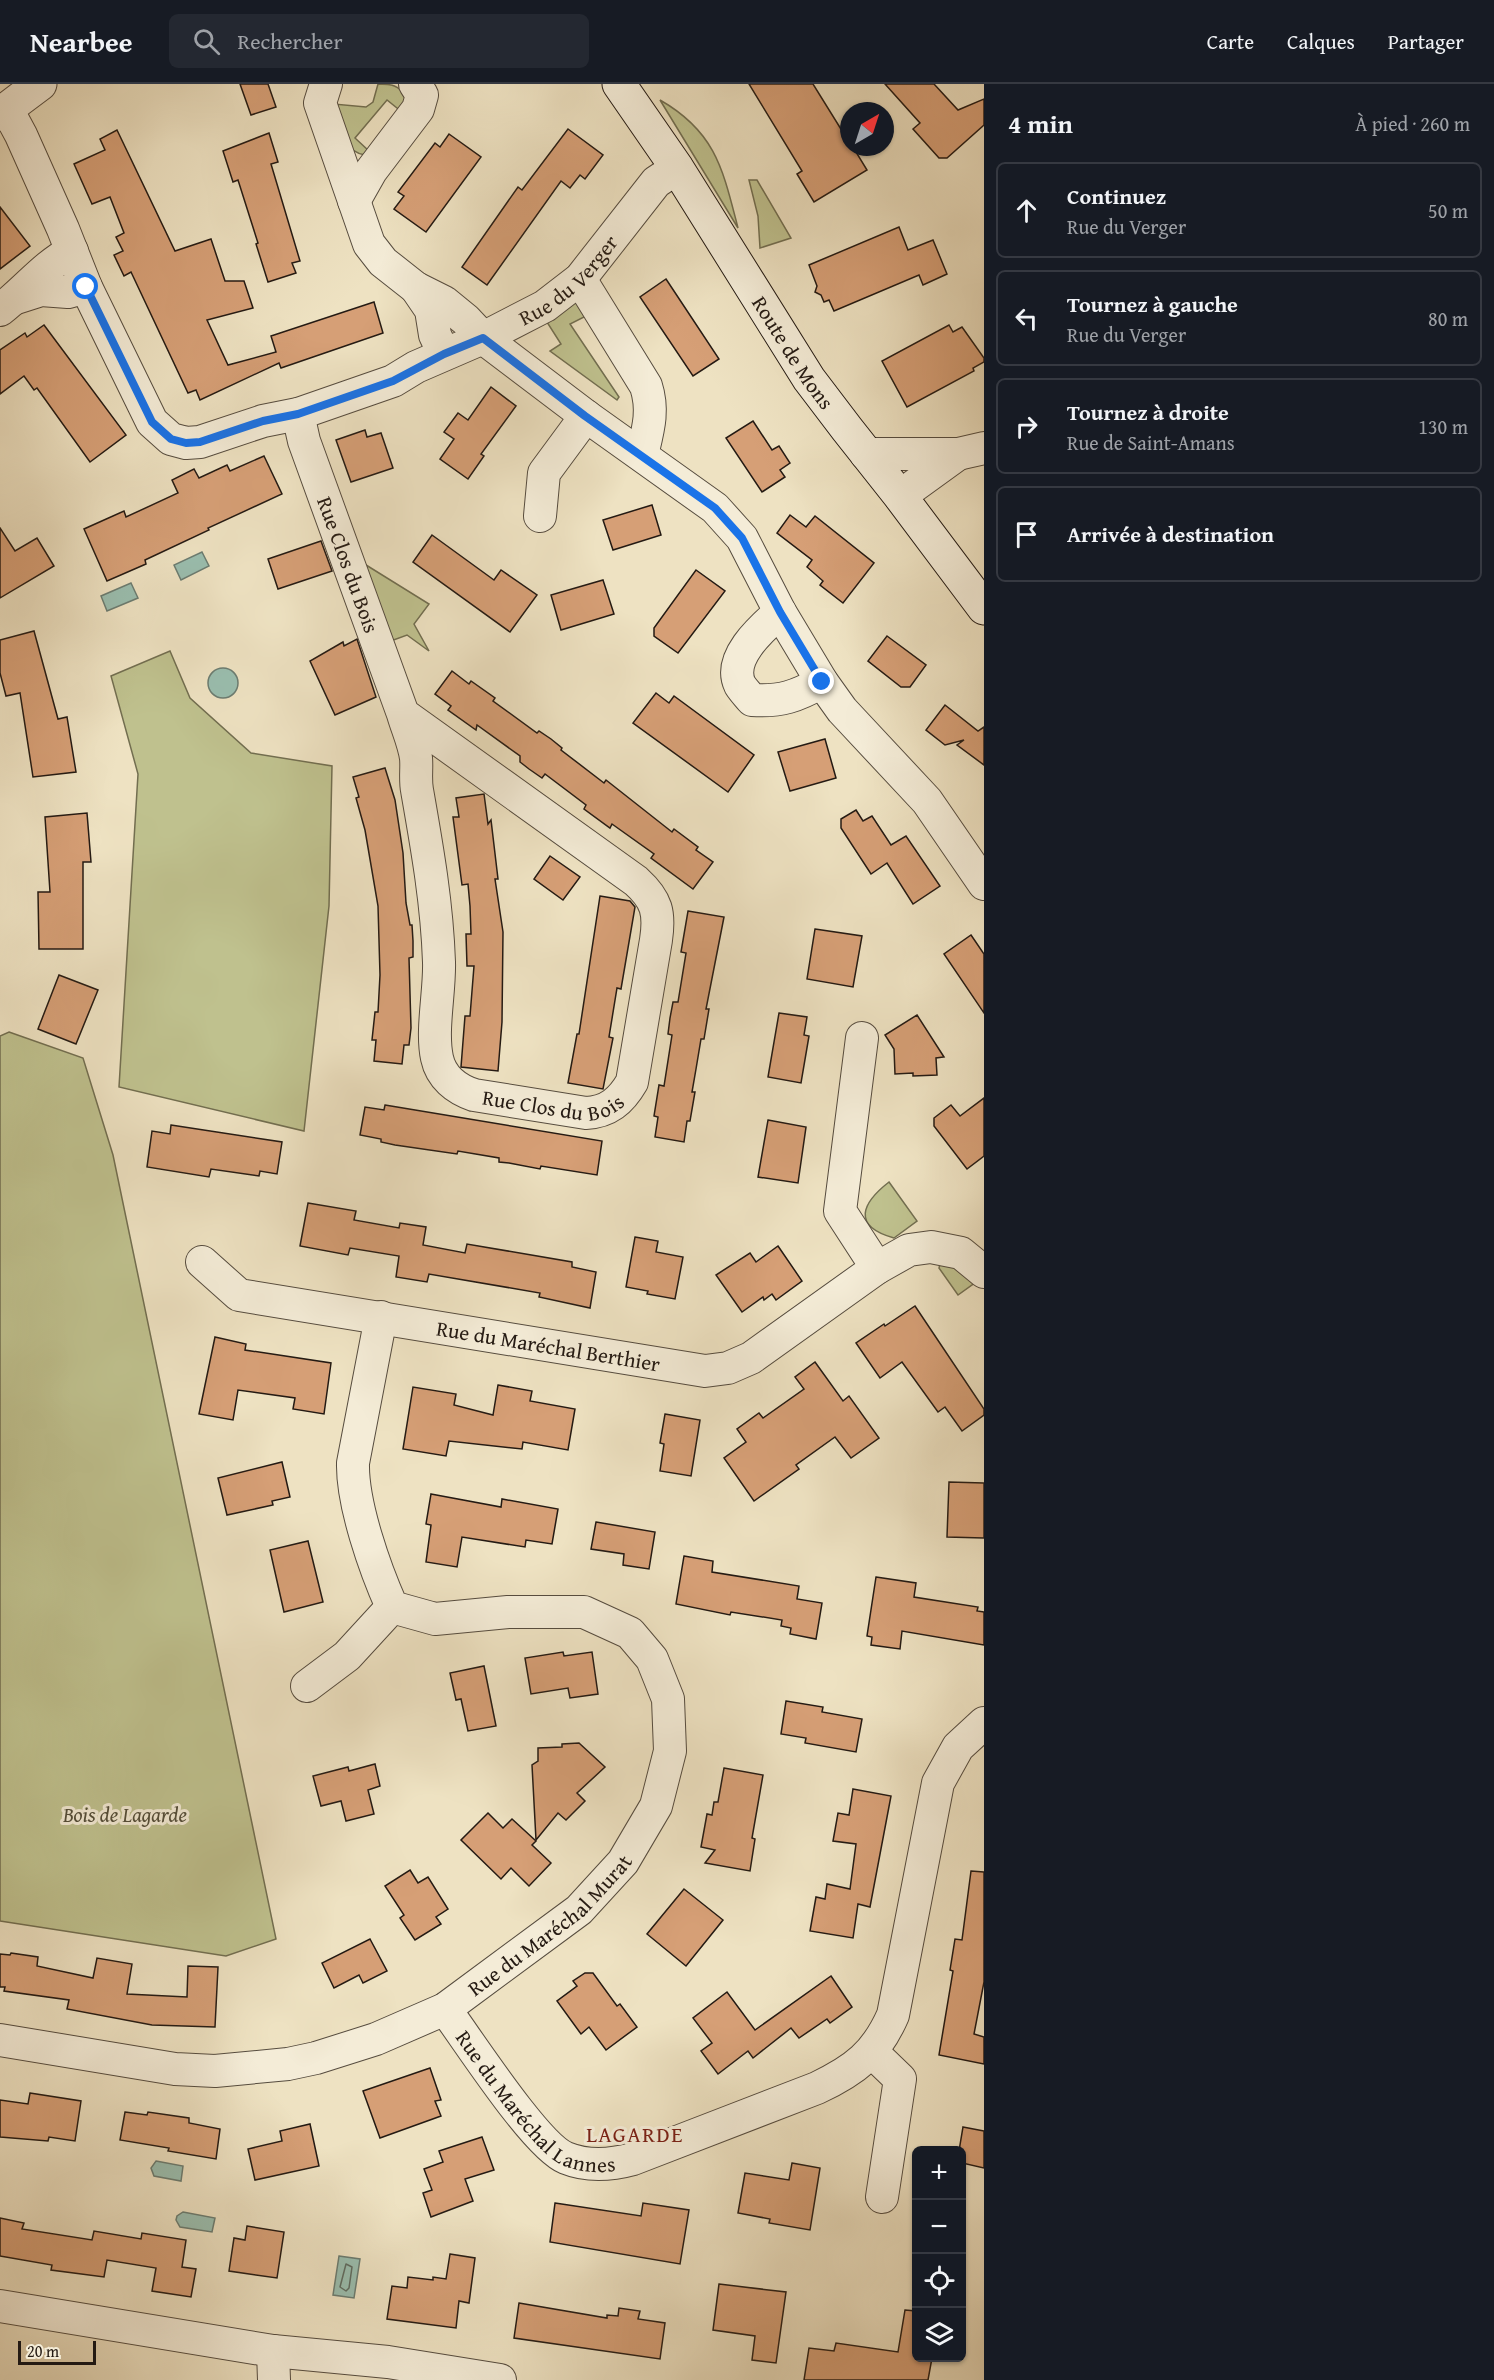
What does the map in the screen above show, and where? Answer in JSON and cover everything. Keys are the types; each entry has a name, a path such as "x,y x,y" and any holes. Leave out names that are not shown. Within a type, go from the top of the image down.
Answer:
{"main road":[{"path":"3,111 40,84"},
{"name":"Route de Mons","path":"619,84 677,168 809,379 900,495 984,608"}],"street":[{"path":"326,84 320,103 369,244 383,262 416,288 444,302 483,338 585,416 715,508 728,521 742,538 780,612 822,682 842,710 931,806 984,884"},
{"path":"354,201 371,171 418,109 422,95 415,84"},
{"name":"Rue du Verger","path":"3,111 21,135 86,287 152,422 171,439 186,443 200,442 263,421 298,414 393,381 545,306 580,279 656,182 677,168"},
{"path":"8,304 54,261 72,251"},
{"path":"580,279 646,386 651,402 651,418 642,455"},
{"path":"8,304 41,291 68,292 86,287"},
{"path":"416,288 431,310 435,335 444,354"},
{"name":"Rue Clos du Bois","path":"298,414 304,441 403,714 416,756 416,784 433,878 439,967 436,1046 437,1059 442,1071 449,1081 461,1090 474,1095 585,1113 597,1113 612,1106 623,1097 632,1082 659,920 655,904 646,890 636,881 403,714"},
{"path":"540,516 544,473 585,416"},
{"path":"866,454 971,451"},
{"path":"900,495 971,451"},
{"path":"780,612 745,650 737,665 740,684 752,700 774,701 802,693 822,682"},
{"path":"862,1038 840,1211 877,1268"},
{"name":"Rue du Maréchal Berthier","path":"202,1262 239,1295 705,1371 728,1368 751,1358 877,1268 909,1250 932,1247 961,1253 984,1272"},
{"path":"308,1686 347,1656 392,1607 377,1574 353,1482 353,1462 381,1317"},
{"name":"Rue du Maréchal Murat","path":"0,2040 175,2069 215,2071 288,2064 316,2058 376,2039 445,2009 579,1910 623,1862 656,1806 670,1751 668,1699 652,1659 630,1633 584,1612 508,1612 435,1619 392,1607"},
{"name":"Rue du Maréchal Lannes","path":"445,2009 534,2131 564,2158 590,2164 613,2165 817,2088 842,2076 872,2052 885,2034 893,2015 938,1783 958,1747 984,1723"},
{"path":"872,2052 900,2079 882,2197"},
{"path":"0,2306 273,2365 388,2362 500,2380"}],"green space":[{"path":"378,84 394,86 407,97 402,112 387,100 355,138 369,151 365,155 351,148 346,142 334,104 366,107 373,102"},
{"path":"660,100 694,125 705,139 721,170 738,228"},
{"path":"749,180 757,180 791,238 760,248 758,216"},
{"path":"577,300 588,315 570,324 619,397 617,400 550,351 561,344 545,319"},
{"path":"358,560 429,604 414,624 429,651 407,635 388,642"},
{"path":"170,651 190,698 251,753 332,766 329,906 304,1131 119,1087 138,774 111,676"},
{"name":"Bois de Lagarde","path":"9,1032 83,1058 113,1155 276,1939 226,1956 0,1921 0,1036"},
{"path":"889,1182 917,1221 894,1238 871,1227 866,1221 865,1213 872,1198"},
{"path":"941,1260 961,1264 976,1282 958,1295 939,1268"}],"water":[{"path":"202,552 209,566 181,580 174,565"},
{"path":"131,583 138,598 107,611 101,596"},
{"path":"223,668 234,672 238,683 234,694 223,698 212,694 208,683 212,672"},
{"path":"156,2161 183,2166 181,2181 154,2176 151,2168"},
{"path":"183,2212 215,2218 212,2232 180,2227 176,2220 177,2216"},
{"path":"339,2256 360,2259 354,2298 333,2295"}],"building":[{"path":"240,84 268,84 276,107 251,115"},
{"path":"749,84 813,84 840,128 840,156 858,156 867,170 814,202 797,174 802,171"},
{"path":"885,84 934,84 958,110 984,99 984,125 947,158 939,158 913,129 920,123"},
{"path":"568,129 603,155 585,179 580,175 570,188 561,181 487,285 462,267 518,187 522,190"},
{"path":"117,130 175,251 211,239 225,281 244,281 253,308 207,320 228,365 276,352 271,336 374,302 383,333 281,368 279,363 200,400 196,390 188,393 131,272 124,276 114,255 123,251 116,237 124,233 110,197 92,204 74,164 105,150 100,139"},
{"path":"269,133 278,162 271,164 300,261 292,263 296,273 268,282 238,180 233,182 223,151"},
{"path":"449,134 481,157 426,232 394,209 404,196 398,192 435,143 440,147"},
{"path":"0,207 30,246 0,269"},
{"path":"899,227 908,250 933,240 947,274 923,285 919,275 834,311 829,300 824,302 821,295 815,292 817,286 809,265"},
{"path":"666,279 719,359 693,376 640,297"},
{"path":"44,325 126,435 90,462 37,388 34,390 24,376 0,394 0,350 25,333 27,337"},
{"path":"949,325 953,332 962,327 984,358 984,362 973,368 974,371 907,407 882,361"},
{"path":"491,387 516,406 481,454 484,456 468,479 440,459 454,439 444,432 458,413 468,420"},
{"path":"753,421 772,450 779,446 790,463 780,470 785,477 762,492 726,438"},
{"path":"365,430 367,437 381,433 393,468 351,482 336,440"},
{"path":"264,456 282,494 208,528 209,530 145,560 146,564 107,581 84,529 124,511 126,517 178,493 172,480 194,469 199,478 227,465 230,471"},
{"path":"652,505 661,535 613,550 603,520"},
{"path":"790,515 806,527 815,516 874,563 843,603 820,585 823,581 807,567 812,560 777,533"},
{"path":"0,528 15,551 37,538 54,566 0,598"},
{"path":"432,535 494,580 501,570 537,595 510,632 413,562"},
{"path":"321,541 332,571 278,589 268,559"},
{"path":"696,570 725,591 678,653 654,636 654,628"},
{"path":"603,580 614,614 561,630 551,595"},
{"path":"34,631 58,719 67,717 76,772 33,777 20,693 6,696 0,673 0,640"},
{"path":"887,636 926,665 910,687 901,687 868,661"},
{"path":"357,639 376,697 335,715 310,661 343,642 344,646"},
{"path":"452,671 469,684 471,681 495,698 493,701 537,733 539,731 551,739 562,748 561,750 604,783 606,780 672,832 674,829 698,847 696,850 713,862 693,889 651,858 654,854 612,824 610,828 584,809 586,805 545,774 542,778 520,762 520,756 477,725 476,730 448,710 451,706 435,694"},
{"path":"656,693 669,703 674,696 754,755 728,792 633,723"},
{"path":"945,705 978,731 984,727 984,765 957,745 964,740 945,745 926,730"},
{"path":"825,739 836,778 790,791 778,752"},
{"path":"385,768 395,800 403,853 406,903 410,925 412,925 413,941 413,957 409,958 411,1028 409,1045 404,1045 402,1064 374,1061 376,1040 372,1040 375,1012 378,1012 380,975 378,906 365,830 356,798 359,797 353,777"},
{"path":"484,794 488,824 491,820 498,879 495,879 503,932 502,1022 498,1071 461,1067 465,1016 470,1016 474,966 467,966 466,934 471,934 468,884 462,885 453,817 459,817 456,798"},
{"path":"856,810 863,821 872,816 891,845 906,836 940,886 913,904 887,863 871,874 841,828 841,819"},
{"path":"87,813 91,862 83,862 83,949 39,949 38,892 50,892 45,817"},
{"path":"550,856 580,877 563,900 534,879"},
{"path":"600,896 630,901 635,907 621,989 617,988 609,1037 613,1038 603,1089 568,1083 577,1034 579,1034"},
{"path":"688,911 724,917 706,1009 709,1009 704,1039 701,1039 692,1092 695,1092 690,1121 687,1121 684,1142 655,1137 658,1117 654,1116 659,1085 664,1086 672,1035 668,1034 673,1002 678,1002 686,953 681,952"},
{"path":"815,929 862,936 853,987 807,979"},
{"path":"971,935 984,954 984,1013 944,954"},
{"path":"59,975 98,990 76,1044 38,1029"},
{"path":"779,1013 807,1017 804,1035 809,1036 801,1083 768,1077"},
{"path":"917,1015 944,1057 936,1058 937,1075 895,1074 894,1049 885,1035"},
{"path":"984,1098 984,1156 967,1169 934,1126 934,1118 951,1105 960,1116"},
{"path":"385,1105 602,1141 597,1175 499,1162 499,1158 458,1151 457,1154 395,1145 381,1142 381,1139 360,1135 365,1107 384,1110"},
{"path":"768,1120 806,1127 798,1183 758,1177"},
{"path":"171,1125 282,1142 277,1174 260,1171 259,1176 211,1169 209,1177 147,1167 152,1131 170,1134"},
{"path":"308,1203 356,1211 354,1220 399,1228 400,1223 426,1227 423,1245 465,1253 467,1244 572,1262 572,1267 596,1272 590,1308 539,1297 540,1293 429,1274 427,1282 396,1277 399,1256 350,1248 348,1255 300,1246"},
{"path":"635,1237 658,1241 656,1252 683,1257 675,1299 647,1294 648,1291 626,1287"},
{"path":"778,1246 802,1281 776,1300 772,1294 764,1300 763,1297 742,1312 716,1275 750,1253 756,1262"},
{"path":"915,1306 984,1409 984,1415 962,1431 945,1407 938,1412 902,1362 880,1378 856,1343"},
{"path":"215,1337 246,1344 245,1350 331,1363 324,1414 293,1409 295,1398 238,1390 233,1420 199,1414"},
{"path":"815,1362 843,1401 849,1396 879,1438 851,1458 835,1437 796,1465 799,1469 754,1501 724,1458 746,1442 737,1429 759,1413 763,1418 804,1389 795,1377"},
{"path":"498,1385 532,1391 530,1401 575,1409 568,1450 523,1442 522,1449 449,1441 446,1456 403,1449 413,1387 456,1394 454,1405 493,1415"},
{"path":"665,1414 700,1420 691,1476 660,1471 664,1444 660,1443"},
{"path":"282,1462 290,1497 272,1501 273,1505 227,1515 218,1478"},
{"path":"949,1482 984,1483 984,1538 947,1537"},
{"path":"431,1494 501,1507 502,1499 558,1509 552,1544 526,1540 525,1547 462,1537 457,1567 426,1562 431,1525 426,1524"},
{"path":"596,1522 655,1532 649,1569 623,1565 624,1554 591,1549"},
{"path":"308,1541 323,1602 284,1612 270,1550"},
{"path":"684,1556 713,1561 712,1572 799,1586 797,1599 822,1603 816,1639 790,1634 791,1628 781,1626 782,1620 731,1612 730,1615 676,1604"},
{"path":"876,1577 916,1583 914,1597 978,1607 977,1611 984,1612 984,1645 902,1631 900,1649 871,1645 872,1637 867,1636"},
{"path":"563,1652 564,1656 592,1652 598,1694 570,1698 568,1688 531,1694 525,1658"},
{"path":"484,1666 496,1726 468,1731 461,1699 456,1700 450,1673"},
{"path":"786,1701 823,1707 822,1712 862,1719 856,1752 805,1743 806,1738 781,1734"},
{"path":"579,1743 605,1767 577,1793 585,1801 566,1820 558,1813 536,1840 532,1765 538,1761 538,1748 562,1747 562,1744"},
{"path":"375,1764 380,1786 368,1790 374,1814 346,1821 341,1801 321,1806 313,1776 348,1767 349,1771"},
{"path":"724,1768 763,1775 752,1838 755,1839 750,1871 705,1863 715,1850 701,1847 707,1814 712,1815 714,1802 718,1802"},
{"path":"853,1789 891,1796 870,1907 858,1904 853,1938 810,1931 816,1897 825,1899 827,1884 850,1889 856,1844 833,1841 838,1813 849,1815"},
{"path":"488,1813 503,1828 512,1819 536,1841 532,1845 551,1863 529,1886 511,1868 501,1879 461,1840"},
{"path":"410,1870 418,1883 428,1877 448,1909 436,1917 441,1924 415,1940 400,1918 404,1915 385,1886"},
{"path":"971,1871 984,1872 984,1982 974,2034 984,2037 984,2064 939,2055 953,1971 950,1970 955,1939 962,1940"},
{"path":"684,1889 723,1920 686,1966 647,1934"},
{"path":"370,1939 387,1971 363,1983 359,1975 334,1988 322,1963"},
{"path":"11,1953 38,1957 37,1966 93,1978 97,1958 132,1964 127,1994 187,1997 188,1966 218,1967 215,2027 152,2025 67,2009 69,2000 4,1991 5,1987 0,1987 0,1954 10,1955"},
{"path":"585,1973 593,1973 617,2006 620,2004 637,2027 606,2050 589,2027 581,2034 557,2001 577,1986 573,1981"},
{"path":"831,1976 852,2007 830,2023 827,2019 799,2038 791,2028 753,2058 748,2051 718,2074 701,2051 712,2043 693,2018 727,1992 755,2030"},
{"path":"430,2068 441,2100 435,2101 441,2116 380,2138 363,2091"},
{"path":"30,2093 81,2101 75,2141 49,2137 48,2141 0,2137 0,2100 28,2104"},
{"path":"125,2112 147,2115 148,2112 189,2118 189,2123 220,2129 216,2159 120,2140"},
{"path":"310,2124 319,2166 255,2180 248,2149 282,2141 280,2131"},
{"path":"963,2127 984,2131 984,2168 966,2164 966,2146 960,2146"},
{"path":"482,2137 494,2170 465,2179 473,2201 431,2217 423,2193 432,2190 424,2169 443,2162 439,2151"},
{"path":"792,2163 820,2168 810,2230 769,2223 770,2219 738,2213 745,2173 789,2180"},
{"path":"555,2203 641,2216 643,2203 689,2210 680,2264 550,2242"},
{"path":"0,2218 24,2223 22,2229 92,2240 94,2231 141,2239 142,2233 186,2240 182,2267 196,2269 191,2297 152,2291 156,2268 107,2260 104,2277 51,2270 52,2265 0,2256"},
{"path":"247,2226 284,2232 277,2278 229,2271 234,2238 245,2240"},
{"path":"450,2254 475,2258 469,2303 459,2301 456,2328 387,2319 392,2286 407,2288 408,2277 446,2279"},
{"path":"719,2284 786,2292 776,2363 752,2360 755,2336 713,2330"},
{"path":"519,2303 607,2318 607,2315 618,2316 619,2308 640,2311 638,2319 665,2323 660,2359 514,2338"},
{"path":"905,2310 912,2311 912,2362 931,2362 928,2380 804,2380 809,2348 834,2351 836,2343 898,2352"}],"district":[{"name":"LAGARDE","path":"635,2134"}],"route":[{"path":"86,287 152,422 171,439 186,443 200,442 263,421 298,414 393,381 416,367 483,338 585,416 715,508 728,521 742,538 780,612 822,682"}]}
